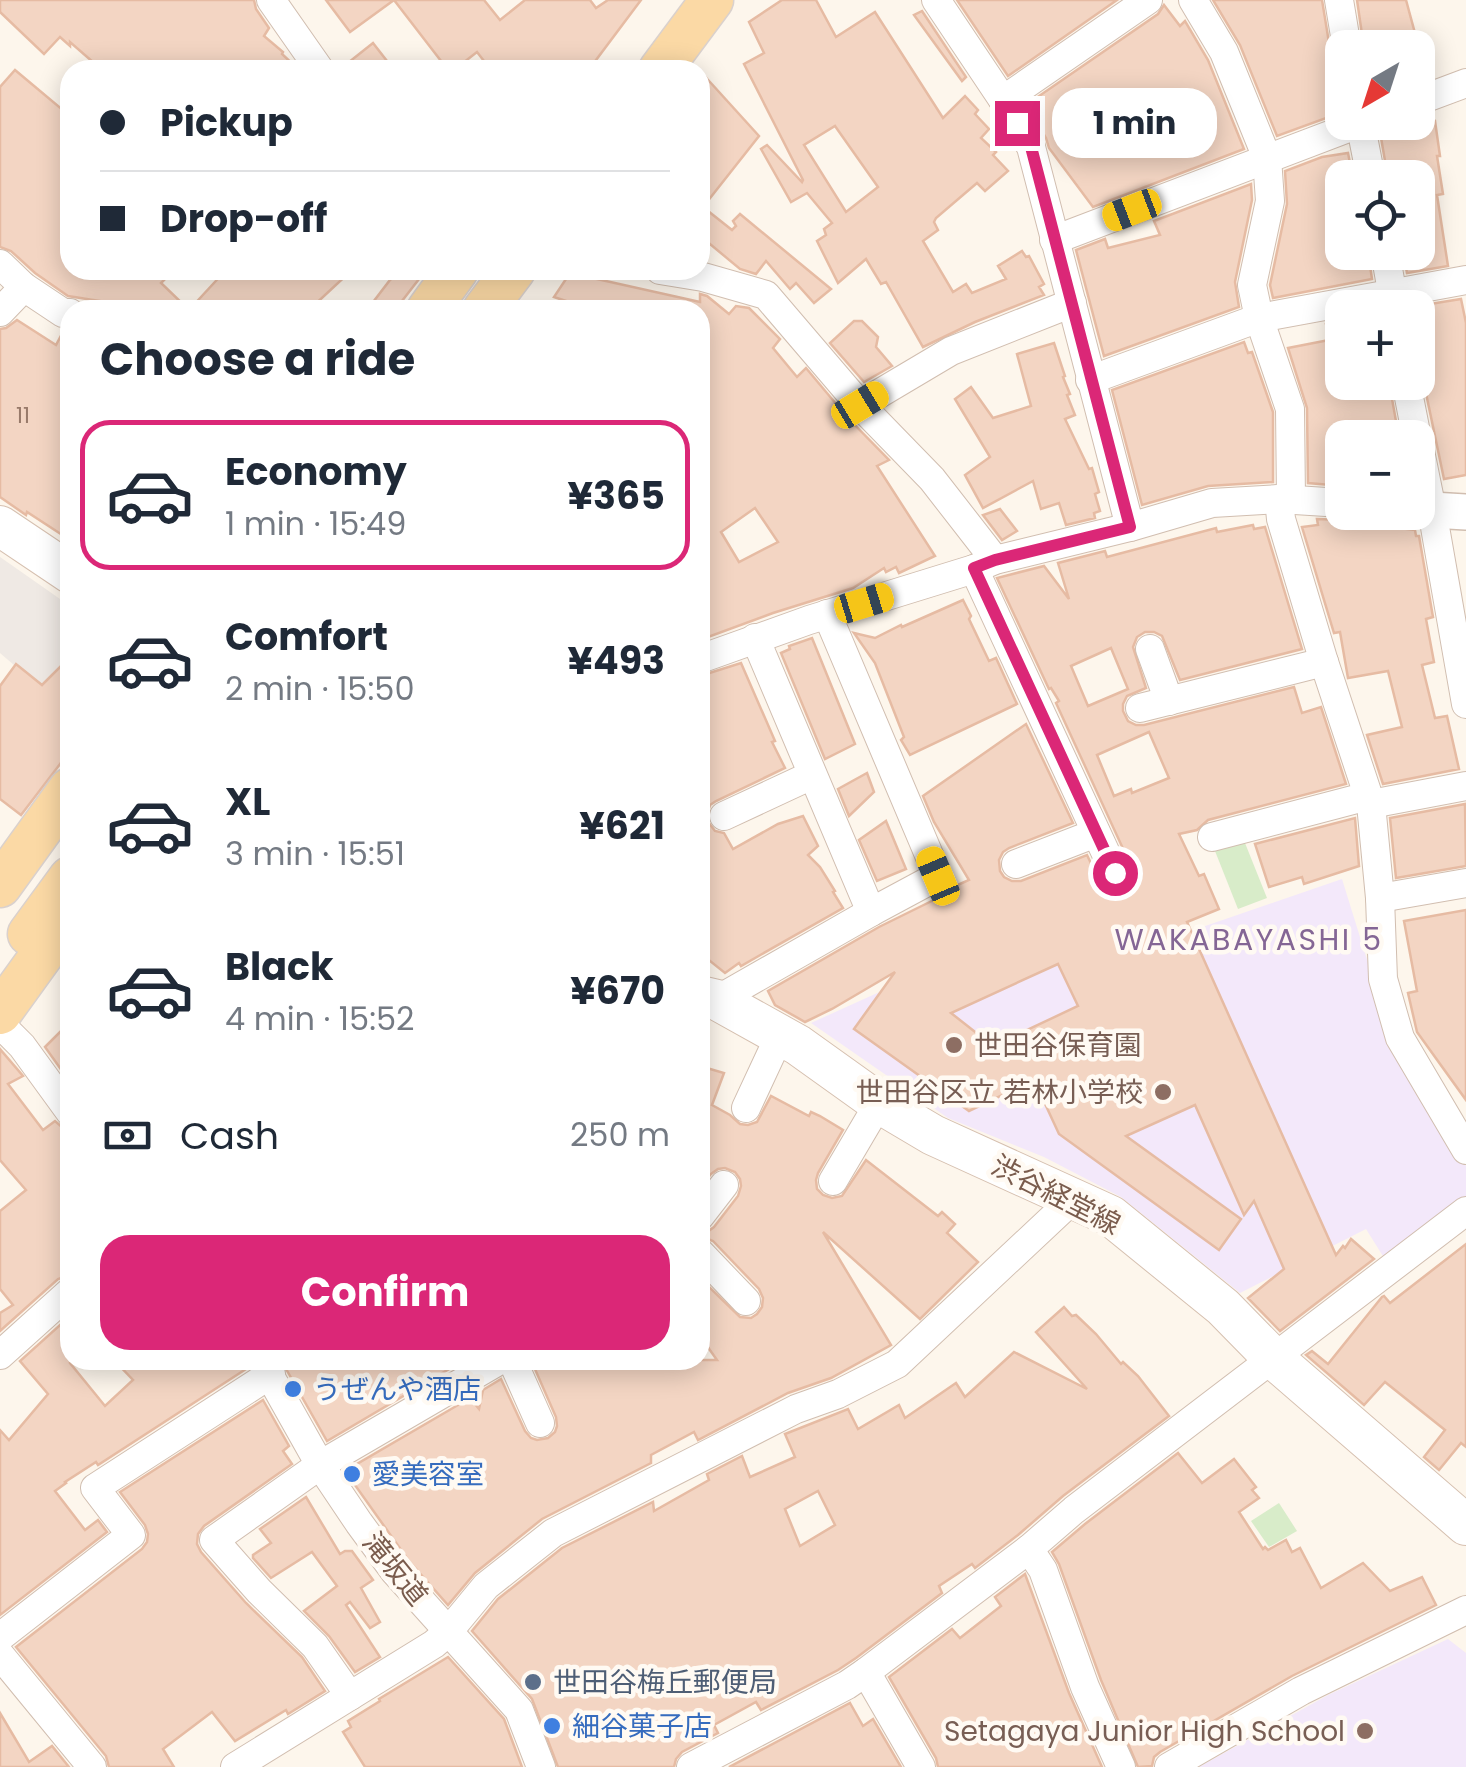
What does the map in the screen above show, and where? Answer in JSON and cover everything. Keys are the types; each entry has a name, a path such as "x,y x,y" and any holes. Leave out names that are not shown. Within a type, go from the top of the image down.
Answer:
{"main road":[{"path":"636,60 680,0"},
{"path":"667,60 712,0"},
{"path":"0,526 60,566"},
{"path":"0,886 60,804"},
{"path":"0,929 60,847"},
{"path":"0,974 60,892"},
{"path":"0,1013 60,930"},
{"name":"渋谷経堂線","path":"710,999 798,1045 879,1104 933,1135 1111,1216 1223,1308 1274,1358 1466,1525"}],"street":[{"path":"271,0 313,60"},
{"path":"936,0 1031,147 1130,527"},
{"path":"1003,100 1148,0"},
{"path":"1193,0 1224,52 1267,158 1270,201 1252,285 1290,409 1281,519 1370,800 1384,979 1400,1038 1466,1150"},
{"path":"1339,0 1345,30"},
{"path":"1435,95 1466,83"},
{"path":"1054,240 1325,137"},
{"path":"0,264 24,287 60,310"},
{"path":"710,279 766,295 860,405 932,479 985,564 1115,873"},
{"path":"1430,290 1466,280"},
{"path":"0,312 24,287"},
{"path":"860,405 951,351 1072,303"},
{"path":"1090,380 1260,318 1325,309"},
{"path":"710,656 985,564 1212,503 1285,499 1325,502"},
{"path":"1439,510 1466,704"},
{"path":"710,997 938,876 827,614"},
{"path":"755,638 871,912"},
{"path":"1150,649 1169,701"},
{"path":"1140,708 1324,662"},
{"path":"724,816 812,775"},
{"path":"1212,836 1370,800 1466,786"},
{"path":"1016,864 1096,833"},
{"path":"1380,898 1466,883"},
{"path":"0,1024 22,1046 60,1098"},
{"path":"746,1108 780,1035"},
{"path":"833,1181 879,1104"},
{"path":"710,1204 724,1186"},
{"path":"235,1767 434,1644 486,1586 552,1533 796,1409 838,1394 897,1364 1074,1198"},
{"path":"691,1767 866,1672 1466,1211"},
{"path":"710,1263 746,1301"},
{"path":"0,1355 60,1301"},
{"path":"0,1636 131,1535 95,1488 262,1370"},
{"name":"滝坂道","path":"268,1370 320,1465 396,1572 518,1710 541,1767"},
{"path":"350,1696 316,1646 258,1591 214,1540 320,1465 483,1370"},
{"path":"516,1370 540,1423"},
{"path":"1029,1549 1044,1570 1085,1687 1121,1767"},
{"path":"1169,1767 1301,1691 1466,1610"},
{"path":"0,1655 92,1767"},
{"path":"866,1672 921,1767"}],"shaded area":[{"path":"0,557 60,599 60,669 43,690 0,653"},
{"name":"世田谷区立 若林小学校","path":"1342,879 1373,979 1439,1130 1466,1166 1466,1202 1386,1261 1366,1229 1240,1293 1121,1197 1044,1157 948,1118 811,1023 1122,882 1150,945"},
{"name":"Setagaya Junior High School","path":"1448,1639 1466,1653 1466,1767 1199,1767 1328,1695"}],"green space":[{"path":"1243,838 1267,898 1238,909 1213,846"},
{"path":"1279,1503 1297,1531 1269,1547 1251,1521"}],"building":[{"path":"0,0 254,0 269,28 264,36 288,60 91,60 60,37 44,54 0,12"},
{"path":"326,0 394,0 350,32"},
{"path":"394,0 484,0 500,20 525,0 590,0 596,8 608,0 641,0 596,60 483,60 477,52 467,60 440,60"},
{"path":"782,0 816,0 836,37 875,12 943,118 965,96 978,110 975,114 989,129 981,138 1008,171 985,191 977,183 936,218 938,230 923,241 953,292 966,284 972,293 1006,279 998,266 1022,251 1029,256 1044,284 1039,287 1044,295 923,347 886,282 881,284 866,259 838,283 817,241 826,235 824,229 832,223 807,193 791,202 761,149 767,145 802,182 744,64 764,53 749,22","holes":["835,126 878,187 846,212 804,145"]},
{"path":"957,0 1117,0 1008,76"},
{"path":"1213,0 1322,0 1327,30 1325,118 1277,136 1240,45"},
{"path":"1357,0 1406,0 1414,30 1361,30"},
{"path":"1164,5 1180,26 1185,21 1208,60 1244,149 1093,207 1049,148 1026,105 1158,14"},
{"path":"922,11 966,77 962,81 914,15"},
{"path":"373,43 386,60 352,60"},
{"path":"15,70 60,108 60,280 164,280 161,283 179,300 93,300 68,296 11,251 0,247 0,87"},
{"path":"710,82 759,136 710,198"},
{"path":"1435,121 1443,194 1437,195 1448,266 1435,268 1435,160 1385,160 1381,140 1435,140"},
{"path":"1348,153 1349,160 1325,160 1325,270 1371,270 1372,279 1273,298 1270,285 1287,204 1285,171 1322,157"},
{"path":"1251,184 1252,200 1235,282 1239,307 1104,356 1076,250 1105,239 1108,248 1160,235 1154,221"},
{"path":"710,213 732,230 736,226 733,221 740,214 831,289 814,303 796,283 790,289 766,261 756,274 740,269 710,244"},
{"path":"217,280 341,280 320,300 198,300"},
{"path":"390,280 418,280 403,300 375,300"},
{"path":"565,280 601,280 691,300 554,297"},
{"path":"700,294 707,296 729,314 736,306 749,308 780,339 773,348 797,377 806,368 889,460 877,466 935,556 899,573 896,567 886,572 884,568 853,588 710,636 710,300 700,300","holes":["755,508 778,542 739,562 721,532"]},
{"path":"1461,299 1466,323 1466,475 1444,479 1435,420 1432,420 1427,400 1435,400 1435,303"},
{"path":"17,320 56,345 60,338 60,533 0,497 0,329"},
{"path":"854,321 862,321 878,337 876,347 892,366 864,382 830,343"},
{"path":"1325,341 1325,400 1392,400 1396,420 1325,420 1325,484 1308,483 1307,408 1288,348"},
{"path":"1244,342 1248,353 1252,352 1273,412 1273,482 1208,486 1142,505 1112,390"},
{"path":"1054,343 1075,415 1065,419 1089,469 1092,468 1099,492 1095,494 1100,511 1094,513 1095,518 1066,525 1059,503 1041,509 1033,481 983,508 965,475 990,457 955,399 971,387 993,418 1031,406 1017,354"},
{"path":"1000,509 1017,531 1002,540 983,515"},
{"path":"1317,519 1325,519 1325,530 1415,530 1419,536 1433,617 1426,619 1434,662 1422,665 1435,718 1447,716 1459,769 1383,784 1367,735 1402,727 1388,671 1348,678 1340,632 1334,633 1302,527 1318,525"},
{"path":"1253,525 1254,529 1265,527 1302,649 1180,680 1162,636 1145,632 1137,637 1133,647 1146,688 1127,696 1123,711 1128,721 1144,725 1294,687 1302,713 1321,707 1346,784 1208,820 1197,830 1179,834 1199,876 1204,874 1219,909 1187,922 1336,1255 1351,1239 1374,1259 1280,1331 1248,1298 1284,1269 1254,1201 1244,1215 1195,1105 1126,1136 1241,1219 1219,1250 1059,1134 1034,1080 969,1111 854,1029 895,972 805,1022 775,1005 768,991 969,880 923,796 1026,724 1073,823 1009,848 999,860 1000,871 1012,881 1021,881 1087,855 1106,888 1121,889 1129,884 1131,866 1056,703 1059,701 1049,689 997,578 1044,566 1069,599 1058,563 1105,551 1107,557 1216,528 1217,532","holes":["1111,648 1128,689 1088,706 1071,666","1149,732 1169,778 1114,796 1097,755","1058,964 1078,1006 993,1046 951,1013"]},
{"path":"963,600 989,661 996,658 1017,704 910,755 901,740 904,737 875,663 854,633 875,638"},
{"path":"812,638 855,744 825,759 781,653"},
{"path":"741,663 785,768 710,805 710,673"},
{"path":"16,664 42,685 60,667 60,764 21,815 0,799 0,686"},
{"path":"867,773 874,792 849,816 838,789"},
{"path":"1465,804 1466,866 1396,878 1390,818"},
{"path":"803,816 818,846 808,855 820,867 843,908 725,973 710,961 710,825 724,833 733,849 778,824"},
{"path":"1355,818 1359,866 1304,884 1302,877 1269,887 1255,844"},
{"path":"886,821 906,869 877,881 859,840"},
{"path":"1466,910 1466,1100 1417,1032 1408,993 1417,991 1404,921"},
{"path":"60,1032 60,1068 45,1047"},
{"path":"0,1049 23,1076 8,1084 43,1130 55,1121 60,1125 60,1278 0,1331 0,1313 13,1305 0,1289 0,1211 26,1190 0,1160"},
{"path":"710,1069 724,1073 712,1105 740,1124 757,1122 771,1096 843,1130 818,1173 817,1189 823,1195 842,1196 866,1160 938,1216 942,1212 955,1224 947,1233 978,1262 920,1319 823,1232 891,1345 831,1378 788,1393 698,1440 694,1432 651,1455 651,1463 542,1519 475,1573 448,1605 409,1561 345,1471 470,1398 479,1409 483,1390 501,1379 525,1431 537,1440 548,1438 557,1426 535,1370 710,1370 710,1360 717,1360 710,1350 710,1288 740,1317 757,1314 763,1298 759,1289 710,1240 710,1230 738,1196 741,1186 735,1172 725,1168 711,1174"},
{"path":"1466,1244 1466,1447 1461,1443 1439,1470 1424,1457 1445,1430 1385,1382 1364,1405 1306,1355 1312,1351 1328,1364 1382,1297 1390,1303"},
{"path":"1064,1307 1138,1376 1169,1416 975,1568 972,1564 939,1586 942,1593 856,1658 761,1710 756,1702 714,1725 718,1733 682,1752 674,1767 558,1767 532,1699 472,1631 498,1599 562,1548 653,1502 654,1511 709,1480 707,1474 742,1456 750,1477 795,1457 785,1434 848,1409 858,1429 899,1405 905,1418 956,1383 965,1397 1014,1352 1087,1389 1036,1332","holes":["818,1491 835,1525 800,1546 785,1509"]},
{"path":"60,1325 60,1370 76,1370 105,1406 133,1380 124,1370 244,1370 55,1491 85,1530 98,1520 107,1532 0,1615 0,1430 9,1440 48,1394 20,1361"},
{"path":"287,1370 447,1370 327,1441"},
{"path":"263,1400 289,1446 283,1451 292,1464 204,1526 197,1544 246,1603 302,1657 325,1691 235,1741 212,1712 163,1749 174,1767 109,1767 106,1756 16,1647 147,1542 145,1525 120,1492"},
{"path":"1178,1453 1202,1483 1234,1459 1256,1487 1252,1490 1259,1498 1239,1512 1263,1549 1286,1540 1292,1552 1300,1548 1321,1588 1363,1563 1390,1591 1422,1577 1436,1605 1292,1676 1160,1752 1152,1766 1138,1767 1052,1552"},
{"path":"306,1497 340,1554 352,1551 373,1580 361,1588 380,1622 370,1628 350,1602 346,1605 380,1657 355,1672 329,1636 304,1611 337,1586 312,1552 271,1578 253,1558 271,1543 260,1529"},
{"path":"1025,1574 1069,1693 1102,1767 938,1767 889,1677 952,1629 960,1638 1001,1606 995,1597"},
{"path":"448,1657 504,1719 522,1767 365,1767 343,1732 351,1727 348,1721"},
{"path":"850,1703 863,1726 873,1719 901,1767 729,1767"},
{"path":"0,1713 29,1762 52,1746 69,1767 0,1767"}],"place":[{"name":"世田谷保育園","path":"954,1045"},
{"name":"世田谷区立 若林小学校","path":"1163,1092"},
{"name":"うぜんや酒店","path":"293,1389"},
{"name":"愛美容室","path":"352,1474"},
{"name":"世田谷梅丘郵便局","path":"533,1682"},
{"name":"細谷菓子店","path":"552,1726"},
{"name":"Setagaya Junior High School","path":"1365,1731"}],"district":[{"name":"WAKABAYASHI 5","path":"1249,939"}],"route":[{"path":"1017,123 1031,147 1130,527 974,568 1115,873"}]}
